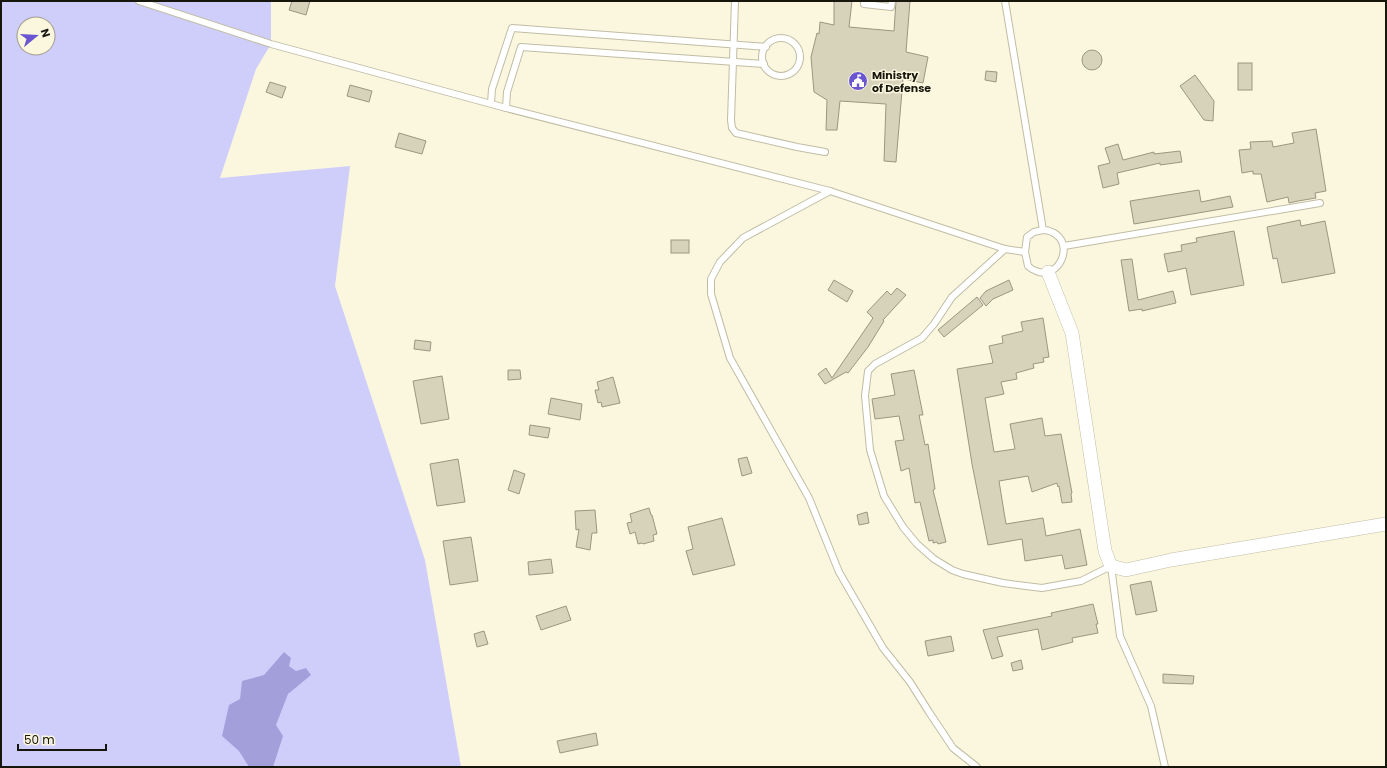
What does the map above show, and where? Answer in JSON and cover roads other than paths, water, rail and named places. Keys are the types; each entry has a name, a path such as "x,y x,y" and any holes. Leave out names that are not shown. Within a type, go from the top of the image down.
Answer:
{"street":[{"path":"1048,272 1072,333 1105,551 1111,566 1126,570 1172,560 1386,524"}],"lane":[{"path":"139,1 272,44 506,108 830,191 1005,249 1026,252"},
{"path":"735,1 732,63 732,128 736,133 825,152"},
{"path":"864,1 864,4 891,7 892,1"},
{"path":"1005,1 1043,230"},
{"path":"491,103 492,89 512,28 766,47"},
{"path":"778,39 790,41 795,45 800,56 797,67 793,72 787,75 775,75 770,72 764,64 762,56 766,47 772,40 778,39"},
{"path":"506,108 507,92 521,47 732,63 764,64"},
{"path":"830,191 743,238 720,262 711,279 711,294 730,358 809,498 839,572 883,648 910,682 953,748 977,767"},
{"path":"1064,246 1320,203"},
{"path":"1043,230 1052,232 1060,238 1064,246 1063,258 1058,267 1048,272 1037,272 1028,266 1026,252 1027,237 1034,232 1043,230"},
{"path":"1005,249 952,297 934,324 922,338 875,364 868,371 865,396 870,450 884,496 903,527 917,544 934,559 952,570 963,574 1003,583 1042,588 1081,581 1111,566 1120,636 1151,706 1165,767"}],"place":[{"name":"Ministry of Defense","path":"858,81"}]}
